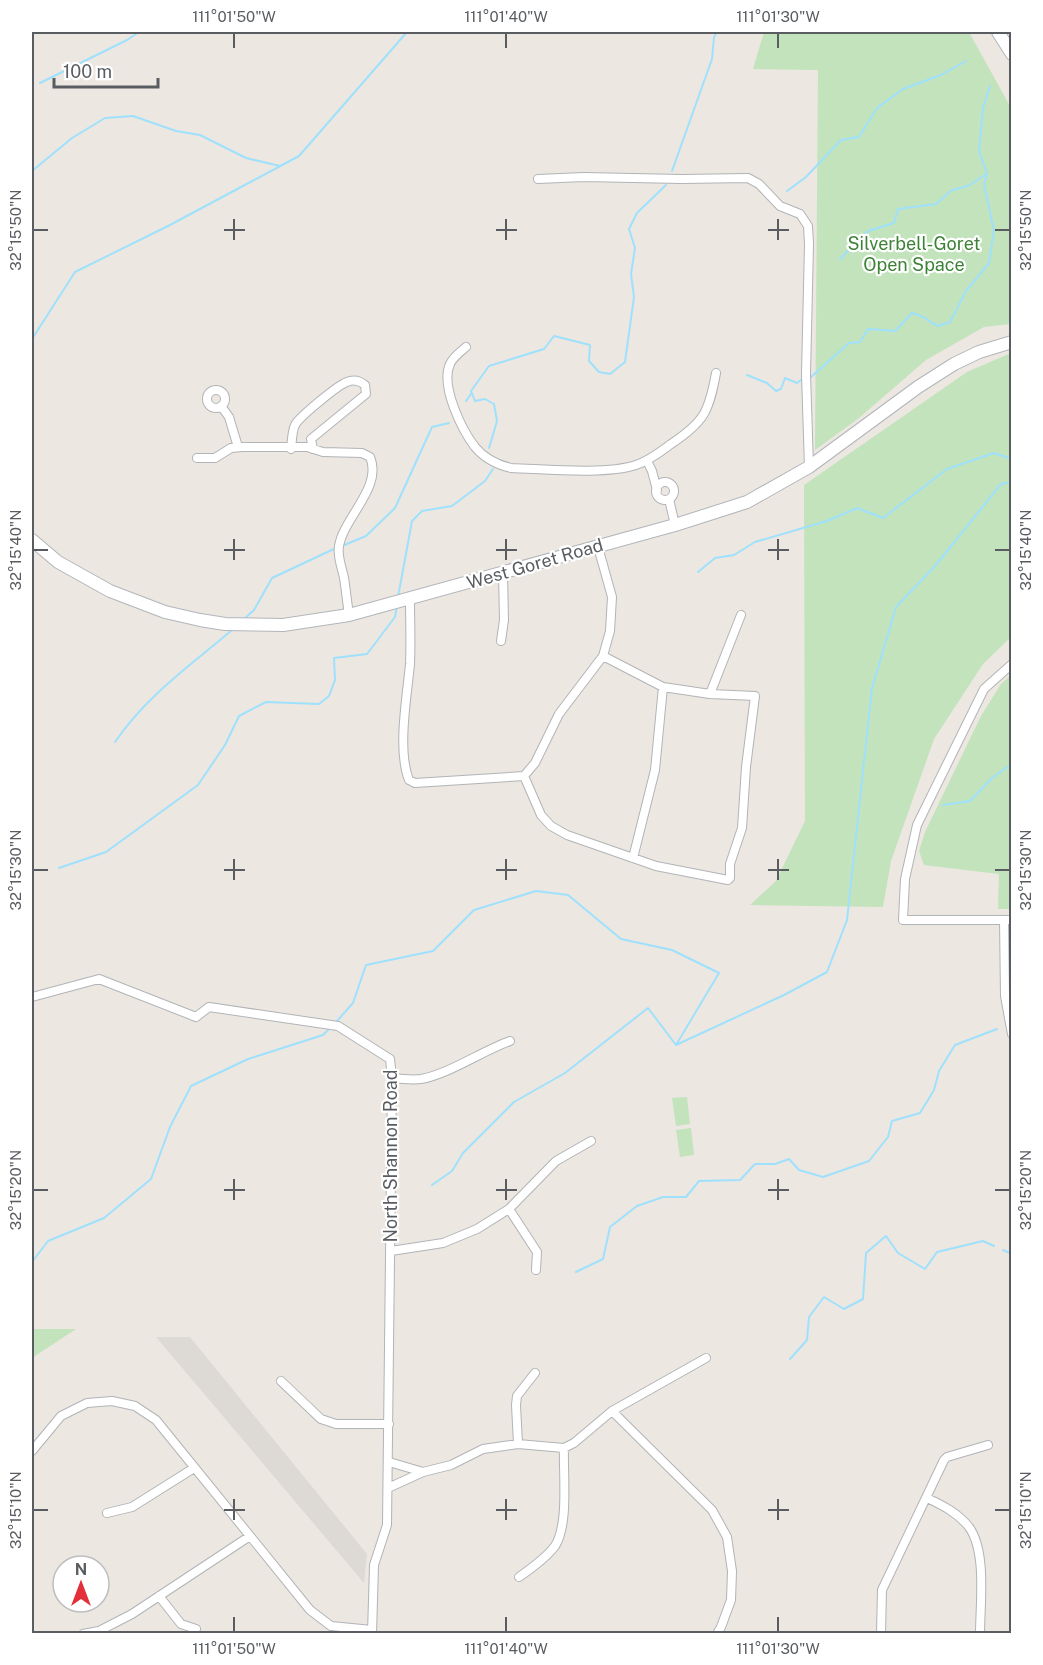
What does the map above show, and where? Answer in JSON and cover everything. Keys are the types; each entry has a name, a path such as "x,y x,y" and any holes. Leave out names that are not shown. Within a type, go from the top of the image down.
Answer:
{"street":[{"path":"998,32 1011,54"},
{"path":"538,179 748,178 759,184 780,206 800,214 808,226 809,244 806,374 808,467"},
{"name":"West Goret Road","path":"32,540 58,562 84,579 136,602 177,614 225,624 258,625 297,624 349,615 503,574 747,502 808,467 918,387 954,364 979,352 1011,342"},
{"path":"466,347 455,356 449,366 447,379 454,407 476,448 499,465 512,468 613,469 646,461 697,425 709,406 716,374"},
{"path":"291,449 294,426 300,418 348,381 358,380 365,385 366,394 311,439 313,449"},
{"path":"221,406 229,417 238,447"},
{"path":"197,458 215,458 231,448 238,447 291,449 307,447 324,453 362,453 370,457 374,465 372,478 344,532 338,549 349,615"},
{"path":"646,461 652,471 660,497 669,499"},
{"path":"652,471 672,485 674,491 669,499 675,525"},
{"path":"657,490 660,484 666,482"},
{"path":"410,598 410,661 404,738 406,774 409,780 415,783 524,776 535,763 559,714 603,656 610,632 612,597 598,547"},
{"path":"501,641 504,620 503,574"},
{"path":"710,694 741,615"},
{"path":"524,776 541,815 551,826 567,835 656,866 728,880 731,875 730,864 742,828 746,767 755,696 710,694 663,687 603,656"},
{"path":"1011,664 984,689 917,825 905,879 903,920 1008,920 1005,996 1011,1034"},
{"path":"633,858 655,770 663,687"},
{"name":"North Shannon Road","path":"32,998 99,979 196,1017 209,1008 338,1026 390,1059 392,1078 389,1462 387,1525 374,1565 372,1632"},
{"path":"392,1078 420,1079 510,1041"},
{"path":"391,1251 443,1243 477,1229 509,1209 556,1161 591,1141"},
{"path":"509,1209 537,1252 537,1270"},
{"path":"388,1488 423,1472 451,1465 483,1449 518,1444 564,1448 574,1443 612,1411 706,1358"},
{"path":"518,1444 517,1396 535,1373"},
{"path":"281,1381 321,1419 336,1424 389,1424"},
{"path":"32,1451 61,1416 87,1403 112,1401 135,1406 156,1420 310,1610 331,1626 372,1632"},
{"path":"612,1411 711,1510 727,1537 732,1571 731,1600 722,1627 717,1634"},
{"path":"880,1634 882,1590 927,1498 934,1477 947,1457 988,1444"},
{"path":"519,1577 554,1547 562,1532 564,1448"},
{"path":"389,1462 423,1472"},
{"path":"107,1512 132,1508 194,1468"},
{"path":"927,1498 958,1515 975,1539 980,1559 980,1634"},
{"path":"83,1634 99,1631 132,1614 250,1536"},
{"path":"159,1596 181,1624 196,1629"}],"shaded area":[{"path":"156,1337 190,1337 367,1554 364,1583"}],"green space":[{"name":"Silverbell-Goret Open Space","path":"764,32 969,32 1011,108 1011,324 984,327 926,360 859,418 815,450 818,70 753,69"},
{"path":"1011,353 1011,637 983,664 934,739 891,861 883,907 750,905 776,881 805,821 804,485 967,372"},
{"path":"1011,675 1011,909 998,909 999,874 924,865 919,851 925,832 981,716 1001,684"},
{"path":"687,1097 690,1124 676,1126 672,1098"},
{"path":"691,1128 694,1155 680,1157 676,1130"},
{"path":"32,1329 76,1329 32,1358"}],"waterway":[{"path":"40,83 139,32"},
{"path":"32,339 75,272 170,225 299,156 407,32"},
{"path":"672,171 712,59 714,37 717,32"},
{"path":"787,191 806,177 841,140 859,137 877,108 903,89 941,75 966,61"},
{"path":"811,377 849,343 860,342 868,329 895,331 912,313 938,326 950,322 966,291 989,263 994,231 984,184 987,174 979,151 983,108 990,86"},
{"path":"32,171 72,138 105,118 133,116 176,131 200,135 246,158 280,166"},
{"path":"840,259 868,231 894,223 898,209 936,204 952,190 968,186 985,175"},
{"path":"489,448 497,421 494,404 485,399 475,401 471,391 489,366 544,349 554,336 590,345 589,361 599,372 610,374 625,362 634,297 631,274 635,248 629,229 637,213 666,185"},
{"path":"747,375 767,383 776,391 781,389 785,378 797,383 801,380"},
{"path":"466,401 471,394"},
{"path":"342,546 366,536 395,508 432,427 449,423"},
{"path":"698,572 715,558 734,555 755,542 827,521 857,508 883,518 947,469 994,453 1012,459"},
{"path":"398,597 412,521 422,511 452,506 485,481 493,469"},
{"path":"337,1021 353,1003 366,965 433,951 474,910 536,891 568,895 621,939 672,950 719,973 676,1045 784,995 827,972 847,920 872,688 896,607 935,566 1001,484 1012,482"},
{"path":"243,620 254,610 272,578 336,548"},
{"path":"59,868 106,852 198,785 225,745 239,716 266,702 319,704 329,696 335,680 334,658 367,654 395,617 397,605"},
{"path":"115,742 127,725 155,696 232,630"},
{"path":"943,805 970,801 992,778 1012,764"},
{"path":"432,1185 452,1171 463,1153 514,1102 565,1073 648,1008 676,1045"},
{"path":"576,1272 603,1259 610,1227 637,1206 663,1197 686,1197 699,1181 740,1180 755,1164 775,1164 789,1159 799,1170 823,1177 869,1161 888,1137 892,1121 920,1113 934,1090 939,1071 955,1045 997,1029"},
{"path":"32,1262 48,1241 104,1218 151,1179 170,1127 191,1086 248,1059 323,1035 328,1030"},
{"path":"790,1359 807,1340 809,1317 824,1297 844,1309 863,1299 866,1253 886,1236 898,1253 925,1269 937,1252 983,1241 994,1246"},
{"path":"1003,1250 1012,1254"}]}
